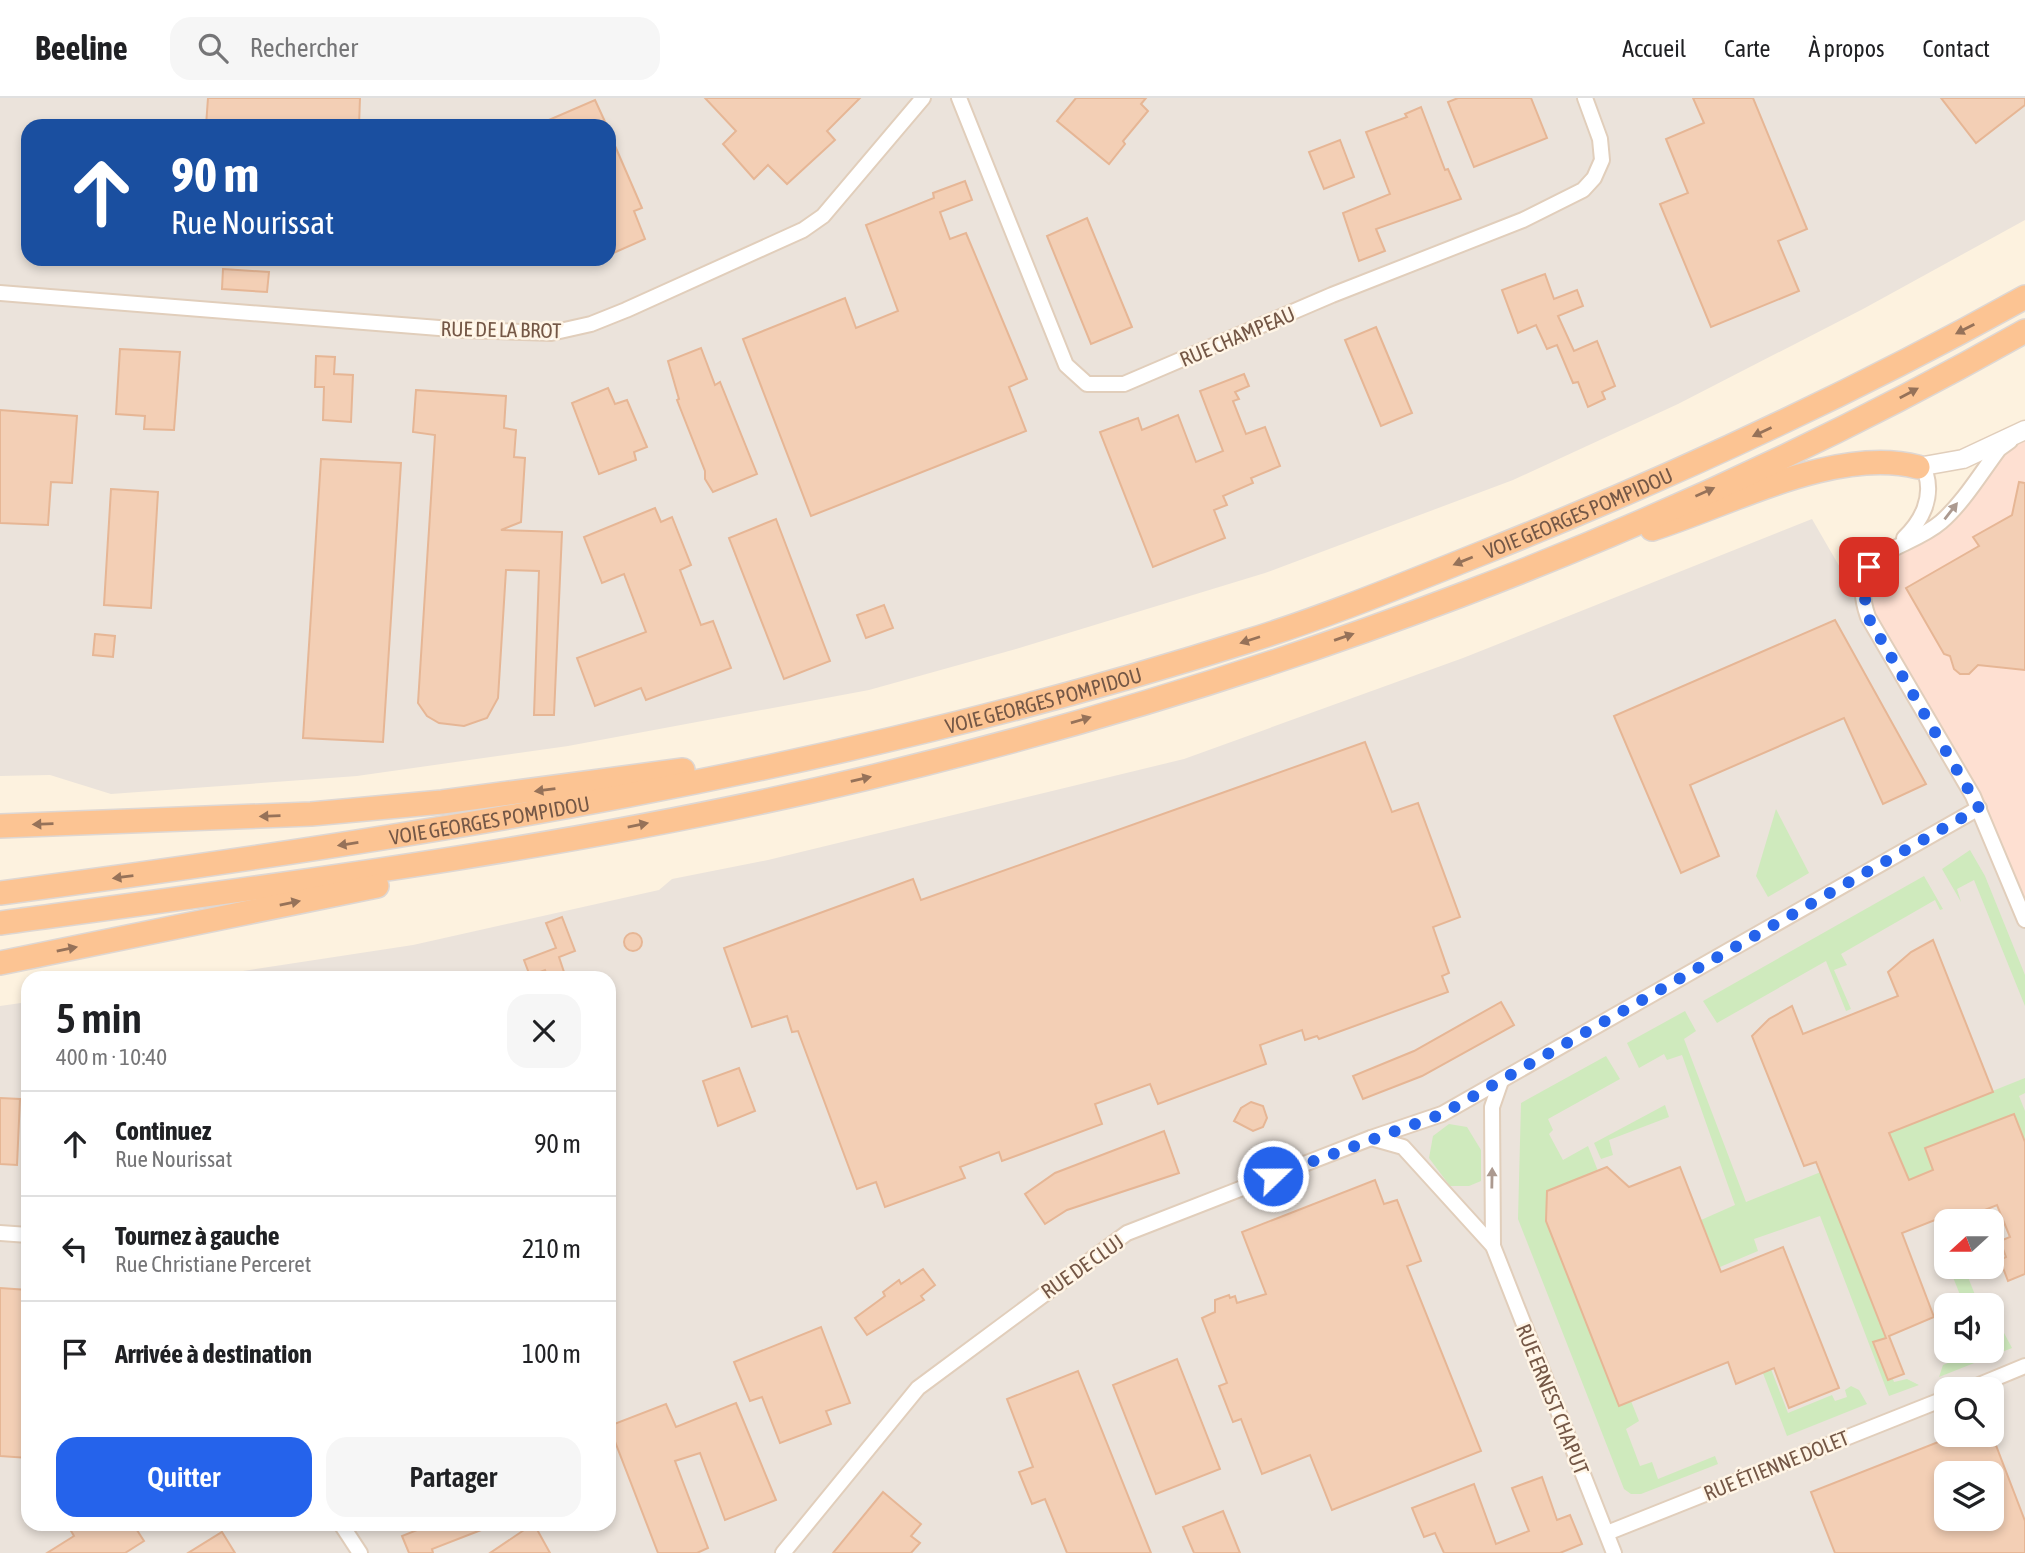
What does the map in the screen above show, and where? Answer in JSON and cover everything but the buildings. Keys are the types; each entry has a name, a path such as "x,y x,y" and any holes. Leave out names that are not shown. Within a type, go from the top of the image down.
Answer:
{"highway":[{"name":"VOIE GEORGES POMPIDOU","path":"0,893 205,866 494,821 801,760 1025,707 1248,641 1367,599 1673,474 1805,412 2025,297"},
{"name":"VOIE GEORGES POMPIDOU","path":"0,923 306,882 572,839 860,780 1000,743 1244,671 1354,634 1507,576 1817,442 2025,331"},
{"path":"1507,576 1693,516 1808,475 1889,461 1918,467"},
{"path":"0,826 324,813 552,789 743,760 801,760"},
{"path":"0,963 478,866 572,839"}],"street":[{"name":"RUE DE LA BROT","path":"0,293 464,330 551,333 572,330 626,310 803,230 823,216 923,98"},
{"name":"RUE CHAMPEAU","path":"959,98 1066,365 1087,384 1124,384 1332,295 1523,220 1583,190 1594,178 1602,160 1600,139 1585,98"},
{"path":"1918,467 1963,458 2020,433"},
{"path":"1894,546 1944,520 1999,449 2020,433"},
{"path":"1918,467 1926,474 1928,496 1915,528 1869,567 1863,586 1864,605 1979,808 2025,920"},
{"name":"RUE DE CLUJ","path":"783,1553 918,1388 1127,1233 1371,1138 1442,1114 1979,808"},
{"name":"RUE ERNEST CHAPUT","path":"1493,1246 1492,1107 1502,1081"},
{"name":"RUE ERNEST CHAPUT","path":"1371,1138 1403,1147 1493,1246 1614,1553"},
{"path":"0,1233 21,1234"},
{"path":"1998,1377 2025,1366"},
{"name":"RUE ÉTIENNE DOLET","path":"1606,1533 1934,1403"},
{"path":"346,1531 360,1553"}],"shaded area":[{"path":"0,98 2025,98 2025,220 1863,309 1678,404 1513,480 1265,573 1016,649 869,690 568,746 357,776 111,794 50,775 0,776"},
{"path":"2025,428 2025,927 1864,605 1876,559 1936,527"},
{"path":"1812,519 1979,808 2025,925 2025,1553 0,1553 0,1006 21,1003 21,1531 616,1531 616,971 243,971 413,945 659,890 672,879 768,860 1184,759 1463,658"}],"green space":[{"path":"1776,809 1809,873 1768,897 1756,876"},
{"path":"1970,850 1985,876 2025,975 2025,1006 1974,880 1957,889 1961,902 1942,869"},
{"path":"1924,876 1943,909 1940,910 1935,900 1841,954 1847,965 1834,970 1851,1009 1846,1011 1826,961 1717,1023 1703,1001"},
{"path":"1685,1011 1696,1031 1684,1039 1746,1202 1853,1159 1850,1148 2025,1078 2025,1093 2019,1096 2025,1111 2025,1142 2014,1114 1925,1148 1948,1209 1934,1209 1934,1211 1920,1176 1909,1180 1850,1247 1890,1349 1883,1351 1894,1382 1907,1379 1919,1385 1889,1396 1820,1216 1754,1239 1758,1251 1720,1267 1701,1220 1735,1205 1682,1055 1667,1060 1664,1054 1639,1068 1627,1043"},
{"path":"1606,1056 1620,1079 1548,1119 1553,1130 1549,1134 1563,1160 1588,1146 1598,1171 1547,1191 1546,1221 1619,1406 1631,1401 1639,1421 1626,1429 1640,1466 1652,1462 1658,1479 1715,1456 1718,1464 1641,1494 1631,1494 1624,1489 1518,1219 1521,1103"},
{"path":"1665,1105 1669,1117 1609,1140 1613,1155 1601,1159 1594,1143"},
{"path":"1449,1124 1467,1127 1481,1150 1481,1181 1469,1186 1450,1186 1429,1158 1433,1136"},
{"path":"1954,1279 1969,1279 1974,1293 1959,1293"},
{"path":"2004,1333 2012,1348 2004,1351"},
{"path":"1948,1363 1974,1363 1939,1377 1943,1365"},
{"path":"1769,1364 1788,1413 1832,1395 1835,1401 1847,1397 1845,1390 1851,1386 1859,1390 1867,1404 1787,1436 1761,1368"}],"route":[{"path":"1273,1176 1442,1114 1979,808 1868,617 1863,586 1869,567"}]}
